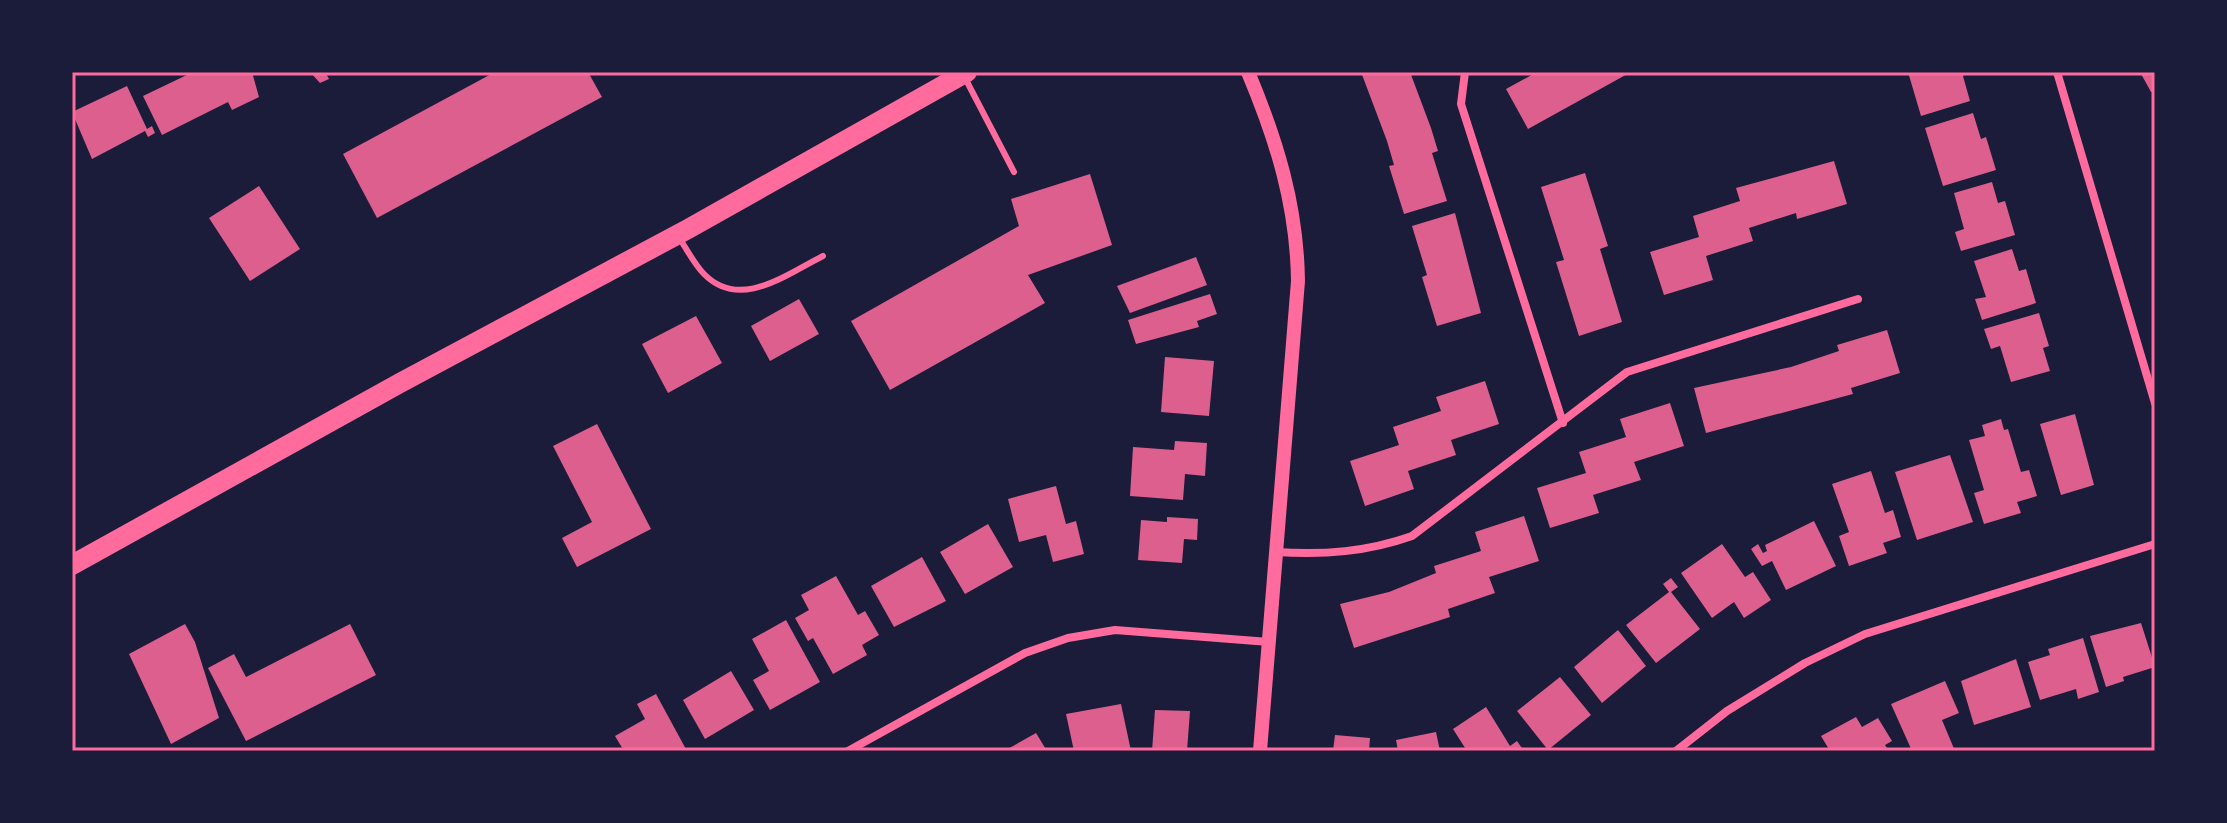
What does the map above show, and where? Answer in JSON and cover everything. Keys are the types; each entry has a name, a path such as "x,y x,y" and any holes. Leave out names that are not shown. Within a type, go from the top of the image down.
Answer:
{"main road":[{"path":"72,565 677,235 966,73"}],"street":[{"path":"1248,72 1283,161 1297,231 1296,324 1260,751"},
{"path":"1465,72 1461,104 1563,423"},
{"path":"2057,72 2155,403"},
{"path":"1276,552 1320,555 1378,548 1412,536 1627,372 1858,299"},
{"path":"1676,751 1727,711 1805,663 1865,634 2155,544"},
{"path":"848,751 1025,653 1068,638 1115,630 1269,642"}],"lane":[{"path":"966,73 1014,172"},
{"path":"677,235 704,274 723,287 752,292 823,256"}],"building":[{"path":"193,72 252,72 259,97 232,110 228,102 162,135 143,96"},
{"path":"310,72 325,72 329,79 320,83"},
{"path":"495,72 588,72 602,97 377,218 343,154"},
{"path":"1361,72 1410,72 1438,151 1432,153 1447,201 1404,214 1389,166 1394,165 1387,141"},
{"path":"1537,72 1631,72 1528,129 1506,89"},
{"path":"1908,72 1967,72 1963,76 1970,101 1921,116"},
{"path":"2140,72 2155,72 2155,91 2151,92"},
{"path":"127,86 147,129 152,126 155,133 148,137 145,131 92,159 72,112"},
{"path":"1973,113 1981,139 1986,137 1996,170 1943,186 1925,128"},
{"path":"1834,161 1847,204 1797,219 1796,213 1749,228 1753,241 1706,256 1713,280 1664,295 1650,252 1699,237 1693,216 1740,201 1736,188"},
{"path":"1585,173 1608,246 1600,249 1622,322 1579,336 1556,262 1564,260 1541,187"},
{"path":"1090,174 1112,245 1028,275 1045,303 890,390 851,321 1019,226 1011,199"},
{"path":"1992,182 1998,203 2005,201 2015,235 1961,251 1955,232 1964,229 1954,193"},
{"path":"259,186 300,249 250,281 209,218"},
{"path":"1455,213 1481,313 1437,326 1422,277 1427,275 1412,226"},
{"path":"2012,249 2019,271 2026,269 2036,303 1982,320 1975,299 1986,297 1974,261"},
{"path":"1196,257 1207,285 1130,313 1117,286"},
{"path":"1210,294 1217,314 1197,321 1199,327 1136,344 1128,320"},
{"path":"799,299 819,334 770,361 751,326"},
{"path":"2039,313 2049,346 2043,348 2050,371 2011,382 2000,346 1991,349 1984,329"},
{"path":"696,316 722,363 668,393 642,344"},
{"path":"1887,330 1900,373 1851,388 1853,394 1706,433 1694,388 1791,367 1839,351 1837,345"},
{"path":"1165,357 1214,361 1209,416 1161,412"},
{"path":"1485,381 1499,424 1451,440 1456,455 1408,471 1414,489 1365,506 1350,461 1399,445 1393,427 1441,411 1436,397"},
{"path":"1670,403 1684,446 1634,462 1641,480 1593,495 1599,513 1550,528 1537,488 1586,473 1579,452 1626,437 1620,419"},
{"path":"2075,414 2094,485 2061,495 2040,424"},
{"path":"2001,419 2004,430 2008,429 2021,472 2029,470 2037,496 2017,502 2021,513 1984,524 1974,493 1984,490 1969,440 1985,436 1982,425"},
{"path":"597,424 651,529 577,567 562,538 592,522 553,446"},
{"path":"1175,441 1207,443 1205,476 1185,474 1183,500 1130,496 1133,447 1174,450"},
{"path":"1950,455 1973,522 1917,540 1895,472"},
{"path":"1871,471 1885,513 1893,510 1901,537 1883,543 1887,553 1849,566 1839,536 1849,532 1832,484"},
{"path":"1056,486 1066,524 1076,521 1084,554 1053,562 1046,535 1019,542 1008,499"},
{"path":"1524,516 1539,561 1489,577 1495,593 1448,609 1450,617 1354,648 1340,604 1389,592 1436,573 1434,566 1481,551 1475,532"},
{"path":"1167,517 1198,519 1197,540 1184,539 1182,563 1138,560 1141,520 1167,522"},
{"path":"1814,521 1836,566 1786,590 1772,561 1762,566 1751,549 1758,544 1763,553 1767,551 1765,545"},
{"path":"988,524 1013,567 965,594 940,552"},
{"path":"1722,544 1745,577 1753,572 1771,600 1744,618 1734,602 1712,618 1681,573"},
{"path":"922,557 946,601 894,627 871,586"},
{"path":"836,576 858,615 865,611 879,635 862,645 867,655 833,674 813,638 808,641 795,618 809,610 801,595"},
{"path":"1671,578 1678,587 1671,592 1700,629 1656,663 1626,625 1669,592 1663,584"},
{"path":"786,620 820,682 770,710 753,680 769,671 752,639"},
{"path":"2141,623 2155,667 2123,677 2124,681 2106,687 2090,636"},
{"path":"185,624 195,642 219,718 171,744 129,654"},
{"path":"350,624 376,675 246,741 208,668 234,654 246,677"},
{"path":"1618,630 1646,666 1602,703 1574,667"},
{"path":"2083,638 2099,692 2078,699 2076,689 2040,700 2028,662 2050,655 2048,649"},
{"path":"2016,659 2031,707 1974,725 1961,681"},
{"path":"731,671 754,710 705,739 683,700"},
{"path":"1560,677 1591,715 1548,750 1517,711"},
{"path":"1945,681 1959,713 1942,720 1955,751 1912,751 1891,704"},
{"path":"656,694 687,751 624,751 615,736 645,719 637,704"},
{"path":"1121,704 1131,751 1074,751 1066,714"},
{"path":"1486,707 1510,746 1517,741 1524,751 1467,751 1453,729"},
{"path":"1155,710 1190,711 1187,751 1152,751"},
{"path":"1856,717 1862,727 1878,718 1892,741 1885,745 1889,751 1830,751 1821,736"},
{"path":"1436,732 1440,751 1398,751 1396,740"},
{"path":"1036,733 1047,751 1004,751"},
{"path":"1335,735 1370,738 1369,751 1333,751"}]}
